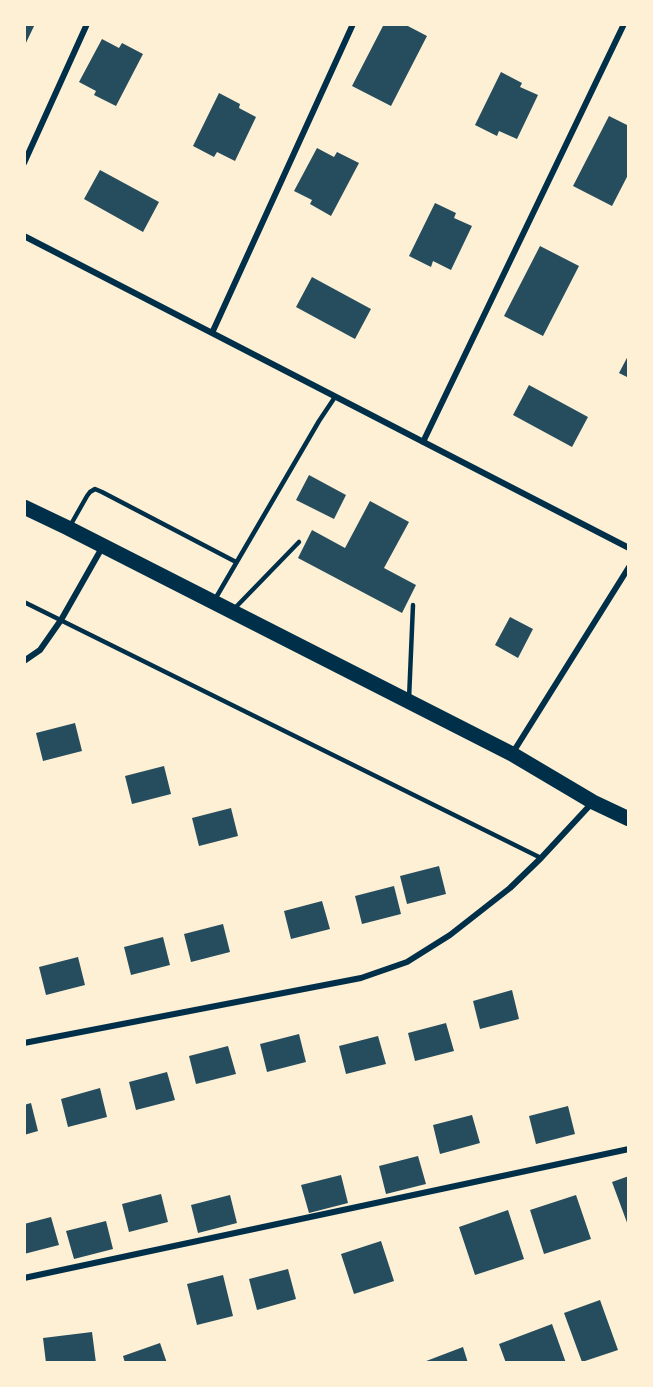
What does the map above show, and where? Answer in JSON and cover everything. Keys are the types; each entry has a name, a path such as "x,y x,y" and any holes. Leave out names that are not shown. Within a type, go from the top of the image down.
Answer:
{"main road":[{"path":"24,507 512,754 593,802 629,819"}],"street":[{"path":"24,163 87,24"},
{"path":"212,333 353,24"},
{"path":"423,442 624,24"},
{"path":"24,236 629,548"},
{"path":"24,661 40,650 61,620 103,546"},
{"path":"512,754 629,567"},
{"path":"24,1043 361,978 407,962 459,928 510,888 593,802"},
{"path":"24,1278 629,1149"}],"lane":[{"path":"213,602 335,397"},
{"path":"68,528 87,496 95,489 236,562"},
{"path":"232,612 299,542"},
{"path":"24,602 541,858"},
{"path":"409,702 413,604"}],"building":[{"path":"24,24 35,24 24,47"},
{"path":"384,24 404,24 427,36 391,106 352,86"},
{"path":"102,39 119,48 122,43 143,54 116,106 94,95 96,91 79,82"},
{"path":"501,72 522,83 520,87 538,95 517,139 499,131 497,136 475,125"},
{"path":"219,93 240,104 239,108 256,117 235,161 217,152 214,157 193,146"},
{"path":"609,116 629,126 629,173 612,206 573,186"},
{"path":"317,148 334,157 337,152 359,163 331,216 310,204 312,200 294,191"},
{"path":"100,170 159,202 143,232 84,199"},
{"path":"435,203 456,213 454,218 472,226 451,270 433,261 431,267 409,256"},
{"path":"540,246 579,266 543,336 504,316"},
{"path":"312,277 371,309 355,339 296,307"},
{"path":"629,354 629,378 619,373"},
{"path":"529,385 588,417 572,447 513,415"},
{"path":"309,475 346,495 334,519 296,500"},
{"path":"370,501 409,522 384,568 416,585 402,613 298,558 312,530 345,548"},
{"path":"510,617 533,629 518,658 495,645"},
{"path":"75,723 82,751 43,761 36,733"},
{"path":"164,766 171,794 132,804 125,776"},
{"path":"231,808 238,836 199,846 192,818"},
{"path":"439,866 446,894 407,904 400,876"},
{"path":"394,886 401,914 362,924 355,896"},
{"path":"322,901 330,929 291,939 284,911"},
{"path":"223,924 230,952 191,962 184,934"},
{"path":"163,937 170,965 131,975 124,947"},
{"path":"78,957 85,985 46,995 39,967"},
{"path":"512,990 519,1019 480,1029 473,1001"},
{"path":"446,1023 454,1051 415,1061 408,1033"},
{"path":"299,1034 306,1062 267,1072 260,1044"},
{"path":"378,1036 386,1064 346,1074 339,1046"},
{"path":"228,1046 236,1074 196,1084 189,1056"},
{"path":"167,1072 175,1100 136,1110 129,1082"},
{"path":"100,1088 107,1117 68,1127 61,1099"},
{"path":"31,1103 38,1131 24,1135 24,1105"},
{"path":"568,1106 575,1134 536,1144 529,1116"},
{"path":"472,1115 480,1143 440,1154 433,1125"},
{"path":"418,1156 426,1184 386,1194 379,1166"},
{"path":"341,1175 348,1203 309,1213 301,1185"},
{"path":"629,1176 629,1228 612,1182"},
{"path":"161,1194 168,1222 129,1232 122,1204"},
{"path":"230,1195 237,1223 198,1233 191,1205"},
{"path":"576,1195 591,1239 544,1254 530,1210"},
{"path":"508,1210 524,1259 475,1275 459,1227"},
{"path":"51,1217 59,1245 24,1254 24,1224"},
{"path":"106,1221 113,1249 74,1259 66,1231"},
{"path":"381,1241 394,1281 354,1294 341,1254"},
{"path":"288,1269 296,1299 257,1310 249,1279"},
{"path":"223,1275 233,1316 197,1325 187,1284"},
{"path":"600,1300 618,1350 582,1362 564,1313"},
{"path":"552,1324 566,1363 506,1363 499,1344"},
{"path":"92,1332 96,1363 46,1363 43,1338"},
{"path":"160,1343 167,1363 125,1363 123,1356"},
{"path":"463,1347 468,1363 421,1363"}]}
